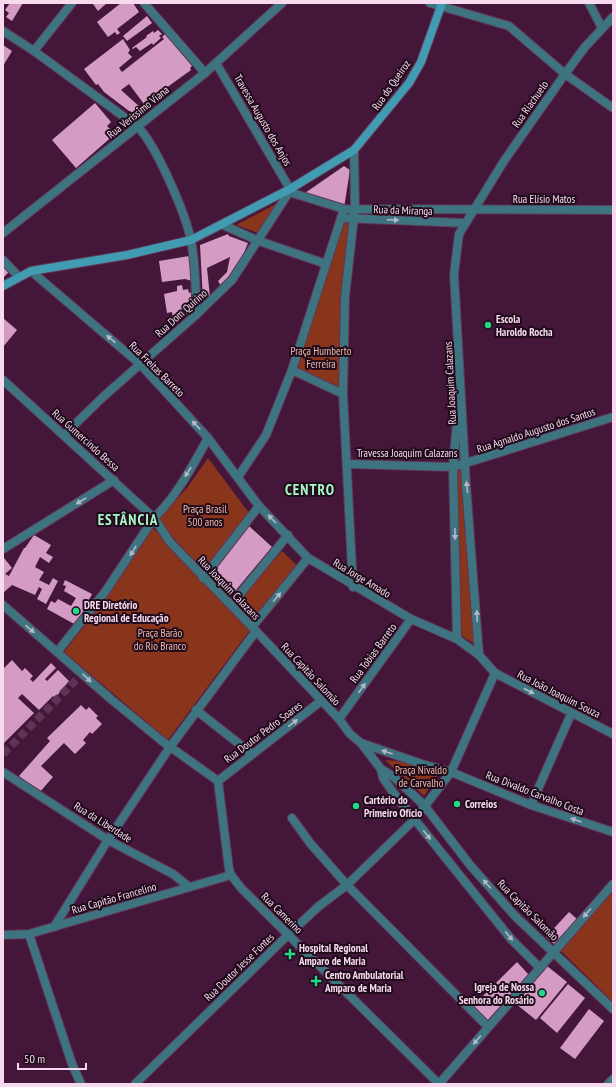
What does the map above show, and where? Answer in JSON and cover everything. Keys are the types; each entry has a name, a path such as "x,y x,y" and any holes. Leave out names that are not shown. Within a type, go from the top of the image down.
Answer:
{"street":[{"path":"34,51 72,3"},
{"path":"144,3 205,73"},
{"name":"Rua Veríssimo Viana","path":"3,233 205,73 282,3"},
{"path":"430,3 442,5 509,26 565,74 613,108"},
{"path":"589,3 602,28"},
{"name":"Rua do Queiroz","path":"3,286 31,271 127,255 191,240 290,190 354,150 397,100 409,83 421,62 442,5"},
{"name":"Rua Riachuelo","path":"474,210 504,161 565,74 585,47 613,17"},
{"path":"3,31 34,51 138,127 148,138 178,204 191,240 197,314"},
{"name":"Travessa Augusto dos Anjos","path":"216,63 290,190"},
{"path":"354,150 355,208 346,297 343,394 354,586"},
{"path":"238,477 253,457 266,434 292,370 344,209 290,190"},
{"name":"Rua Dom Quirino","path":"64,435 103,396 141,365 232,280 259,241 290,190"},
{"name":"Rua da Miranga","path":"344,209 474,210"},
{"name":"Rua Elísio Matos","path":"474,210 613,210"},
{"name":"Rua Joaquim Calazans","path":"474,210 464,223 459,234 456,248 454,274 465,464 479,655"},
{"name":"Rua da Miranga","path":"341,218 464,223"},
{"path":"223,225 259,241 326,264"},
{"path":"3,260 18,277"},
{"name":"Rua Freitas Barreto","path":"31,271 141,365 208,438 238,477"},
{"path":"292,370 343,394"},
{"name":"Rua Gumercindo Bessa","path":"3,380 154,518"},
{"path":"457,639 453,467 461,388"},
{"name":"Rua Agnaldo Augusto dos Santos","path":"465,464 613,417"},
{"path":"57,652 105,592 154,518 162,511 179,486 208,438"},
{"name":"Travessa Joaquim Calazans","path":"348,464 453,467 465,464"},
{"name":"Rua Jorge Amado","path":"238,477 259,506 288,535 308,558 411,619 457,639 479,655 495,673"},
{"path":"3,549 114,480"},
{"path":"203,578 259,506"},
{"name":"Rua Joaquim Calazans","path":"54,927 108,840 170,747 254,629 203,578 170,542 154,518"},
{"path":"231,605 288,535"},
{"path":"254,629 308,558"},
{"path":"3,605 112,700 170,747 218,780"},
{"name":"Rua Tobias Barreto","path":"339,719 411,619"},
{"name":"Rua Capitão Salomão","path":"254,629 339,719 350,734 361,743 381,769 387,785 511,939 540,968 554,951 515,916 475,870 424,805 394,777 381,769"},
{"name":"Rua João Joaquim Souza","path":"495,673 571,714 613,734"},
{"name":"Rua Doutor Jesse Fontes","path":"135,1084 288,935 319,906 347,885 415,819 424,805 451,772 495,673"},
{"name":"Rua Doutor Pedro Soares","path":"218,780 322,701"},
{"path":"196,710 252,754"},
{"path":"531,805 571,714"},
{"name":"Rua Divaldo Carvalho Costa","path":"361,743 422,764 451,772 531,805 613,832"},
{"name":"Rua da Liberdade","path":"4,774 108,840 173,874 189,887"},
{"name":"Rua Camerino","path":"218,780 226,850 231,874 242,889 439,1084"},
{"path":"292,818 310,843 347,885 488,1027"},
{"name":"Rua Capitão Francelino","path":"4,934 29,934 231,874"},
{"path":"613,884 554,951 613,1008"},
{"path":"29,934 72,1064 81,1084"},
{"path":"439,1084 540,968"},
{"path":"608,1084 613,1079"}],"green space":[{"path":"278,203 261,234 236,225"},
{"name":"Praça Humberto Ferreira","path":"353,215 344,394 288,375 342,217"},
{"name":"Praça Brasil 500 anos","path":"208,458 249,513 204,571 157,520 187,488"},
{"path":"463,469 476,645 459,634 456,471"},
{"name":"Praça Barão do Rio Branco","path":"153,528 250,630 168,740 64,652 110,593"},
{"path":"282,551 303,571 258,627 235,604"},
{"name":"Praça Nivaldo de Carvalho","path":"385,760 429,764 440,771 424,796"},
{"path":"613,891 613,1002 560,950"}],"building":[{"path":"10,3 23,3 12,21 6,17 9,13 5,10"},
{"path":"107,3 98,11 93,4"},
{"path":"121,3 133,3 139,12 117,29 120,33 117,35 115,32 108,37 97,22"},
{"path":"147,16 152,23 127,41 123,36"},
{"path":"158,30 162,34 159,36 161,38 153,45 152,43 140,51 136,47 133,49 132,48 153,31 154,33"},
{"path":"165,34 192,66 190,68 191,70 144,104 129,84 121,90 140,107 133,114 104,92 98,84 96,85 84,69 123,39 130,50 128,53 132,57 119,68 122,72 164,39 162,37"},
{"path":"3,45 12,51 3,66"},
{"path":"95,103 111,122 107,126 115,134 76,168 52,140"},
{"path":"344,166 350,170 344,208 305,193"},
{"path":"228,234 229,236 248,243 241,260 243,261 221,286 218,281 227,272 230,257 207,268 210,297 203,301 200,245"},
{"path":"189,256 192,281 185,279 162,282 159,261"},
{"path":"3,266 9,272 3,278"},
{"path":"182,285 183,290 188,289 189,293 192,292 194,312 181,315 182,317 173,319 172,312 167,313 164,294 177,291 177,286"},
{"path":"3,318 17,330 3,347"},
{"path":"249,526 272,547 231,596 210,577"},
{"path":"34,535 51,545 46,553 53,557 49,563 40,557 35,567 44,572 39,580 49,585 53,578 58,581 46,604 37,599 42,589 39,587 35,595 12,585 3,593 3,559 4,558 12,568 5,574 9,576 24,548"},
{"path":"65,580 92,594 76,625 47,609 51,601 55,603 58,599 71,606 76,598 64,591 66,586 63,585"},
{"path":"12,660 22,671 25,668 33,676 30,679 33,682 51,663 56,668 45,679 47,681 58,670 69,681 55,698 53,696 39,710 22,694 18,698 34,713 3,744 3,669"},
{"path":"81,705 86,710 89,707 98,716 96,718 102,724 92,734 90,732 83,740 86,743 75,754 64,743 41,766 53,777 39,793 19,776 50,741 47,738"},
{"path":"569,912 577,919 554,944 546,937"},
{"path":"517,962 529,975 487,1021 473,1006"},
{"name":"Igreja de Nossa Senhora do Rosário","path":"547,966 567,982 536,1020 516,1004"},
{"path":"568,984 585,998 557,1033 540,1018"},
{"path":"589,1009 604,1021 575,1059 560,1048"}],"tunnel":[{"path":"3,754 82,674"}],"place":[{"name":"Escola Haroldo Rocha","path":"488,325"},
{"name":"DRE Diretório Regional de Educação","path":"76,611"},
{"name":"Correios","path":"457,804"},
{"name":"Cartório do Primeiro Ofício","path":"356,806"},
{"name":"Hospital Regional Amparo de Maria","path":"290,954"},
{"name":"Centro Ambulatorial Amparo de Maria","path":"316,981"},
{"name":"Igreja de Nossa Senhora do Rosário","path":"542,993"}],"district":[{"name":"CENTRO","path":"310,490"},
{"name":"ESTÂNCIA","path":"128,520"}]}
